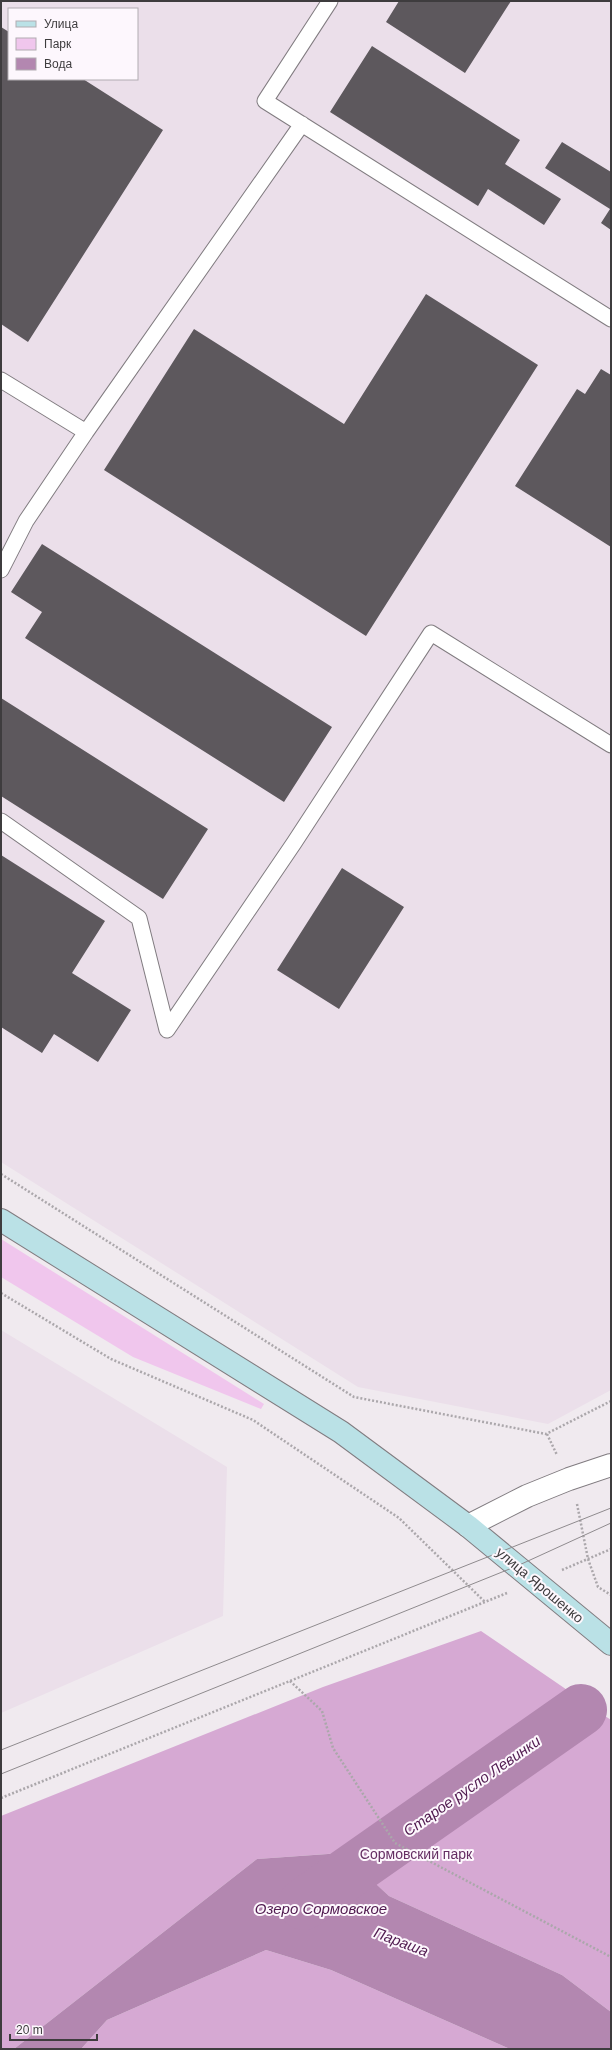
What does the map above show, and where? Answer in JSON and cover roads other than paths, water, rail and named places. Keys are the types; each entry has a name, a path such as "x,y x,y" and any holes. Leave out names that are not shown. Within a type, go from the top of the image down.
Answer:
{"main road":[{"name":"улица Ярошенко","path":"1,1220 341,1432 468,1526 611,1644"}],"street":[{"path":"468,1526 527,1496 611,1464"}],"lane":[{"path":"330,1 266,101 611,319"},
{"path":"1,570 26,521 86,432 302,124"},
{"path":"1,380 86,432"},
{"path":"1,821 139,918 167,1030 290,849 431,633 611,745"}],"water":[{"name":"Озеро Сормовское","path":"342,1853 389,1896 562,1975 611,2012 611,2049 510,2049 331,1970 266,1950 107,2020 81,2049 14,2049 257,1859"}],"waterway":[{"name":"Старое русло Левинки","path":"304,1904 581,1710"}],"tram line":[{"path":"1,1750 611,1508"},
{"path":"1,1774 517,1566 611,1523"}],"park label":[{"name":"Сормовский парк","path":"416,1854"}],"water label":[{"name":"Параша","path":"401,1942"}]}
